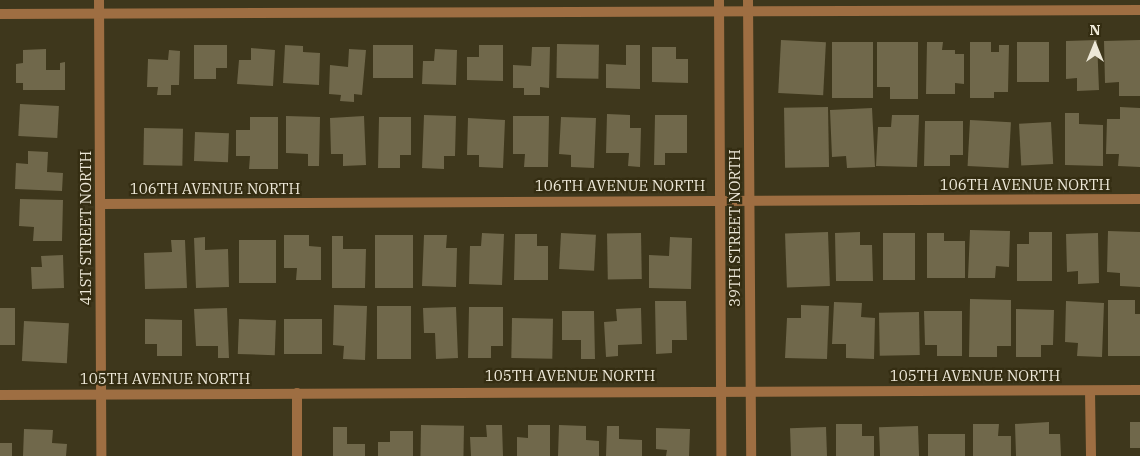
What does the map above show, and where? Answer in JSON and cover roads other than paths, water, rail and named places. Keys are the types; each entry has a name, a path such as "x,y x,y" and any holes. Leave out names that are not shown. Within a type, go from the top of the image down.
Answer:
{"street":[{"name":"41ST STREET NORTH","path":"99,0 101,456"},
{"name":"39TH STREET NORTH","path":"719,0 721,456"},
{"name":"39TH STREET NORTH","path":"748,0 751,456"},
{"path":"0,14 1140,10"},
{"name":"106TH AVENUE NORTH","path":"101,204 1140,199"},
{"name":"105TH AVENUE NORTH","path":"0,395 720,390 1140,390"},
{"path":"1090,391 1090,456"},
{"path":"297,393 297,456"}]}
